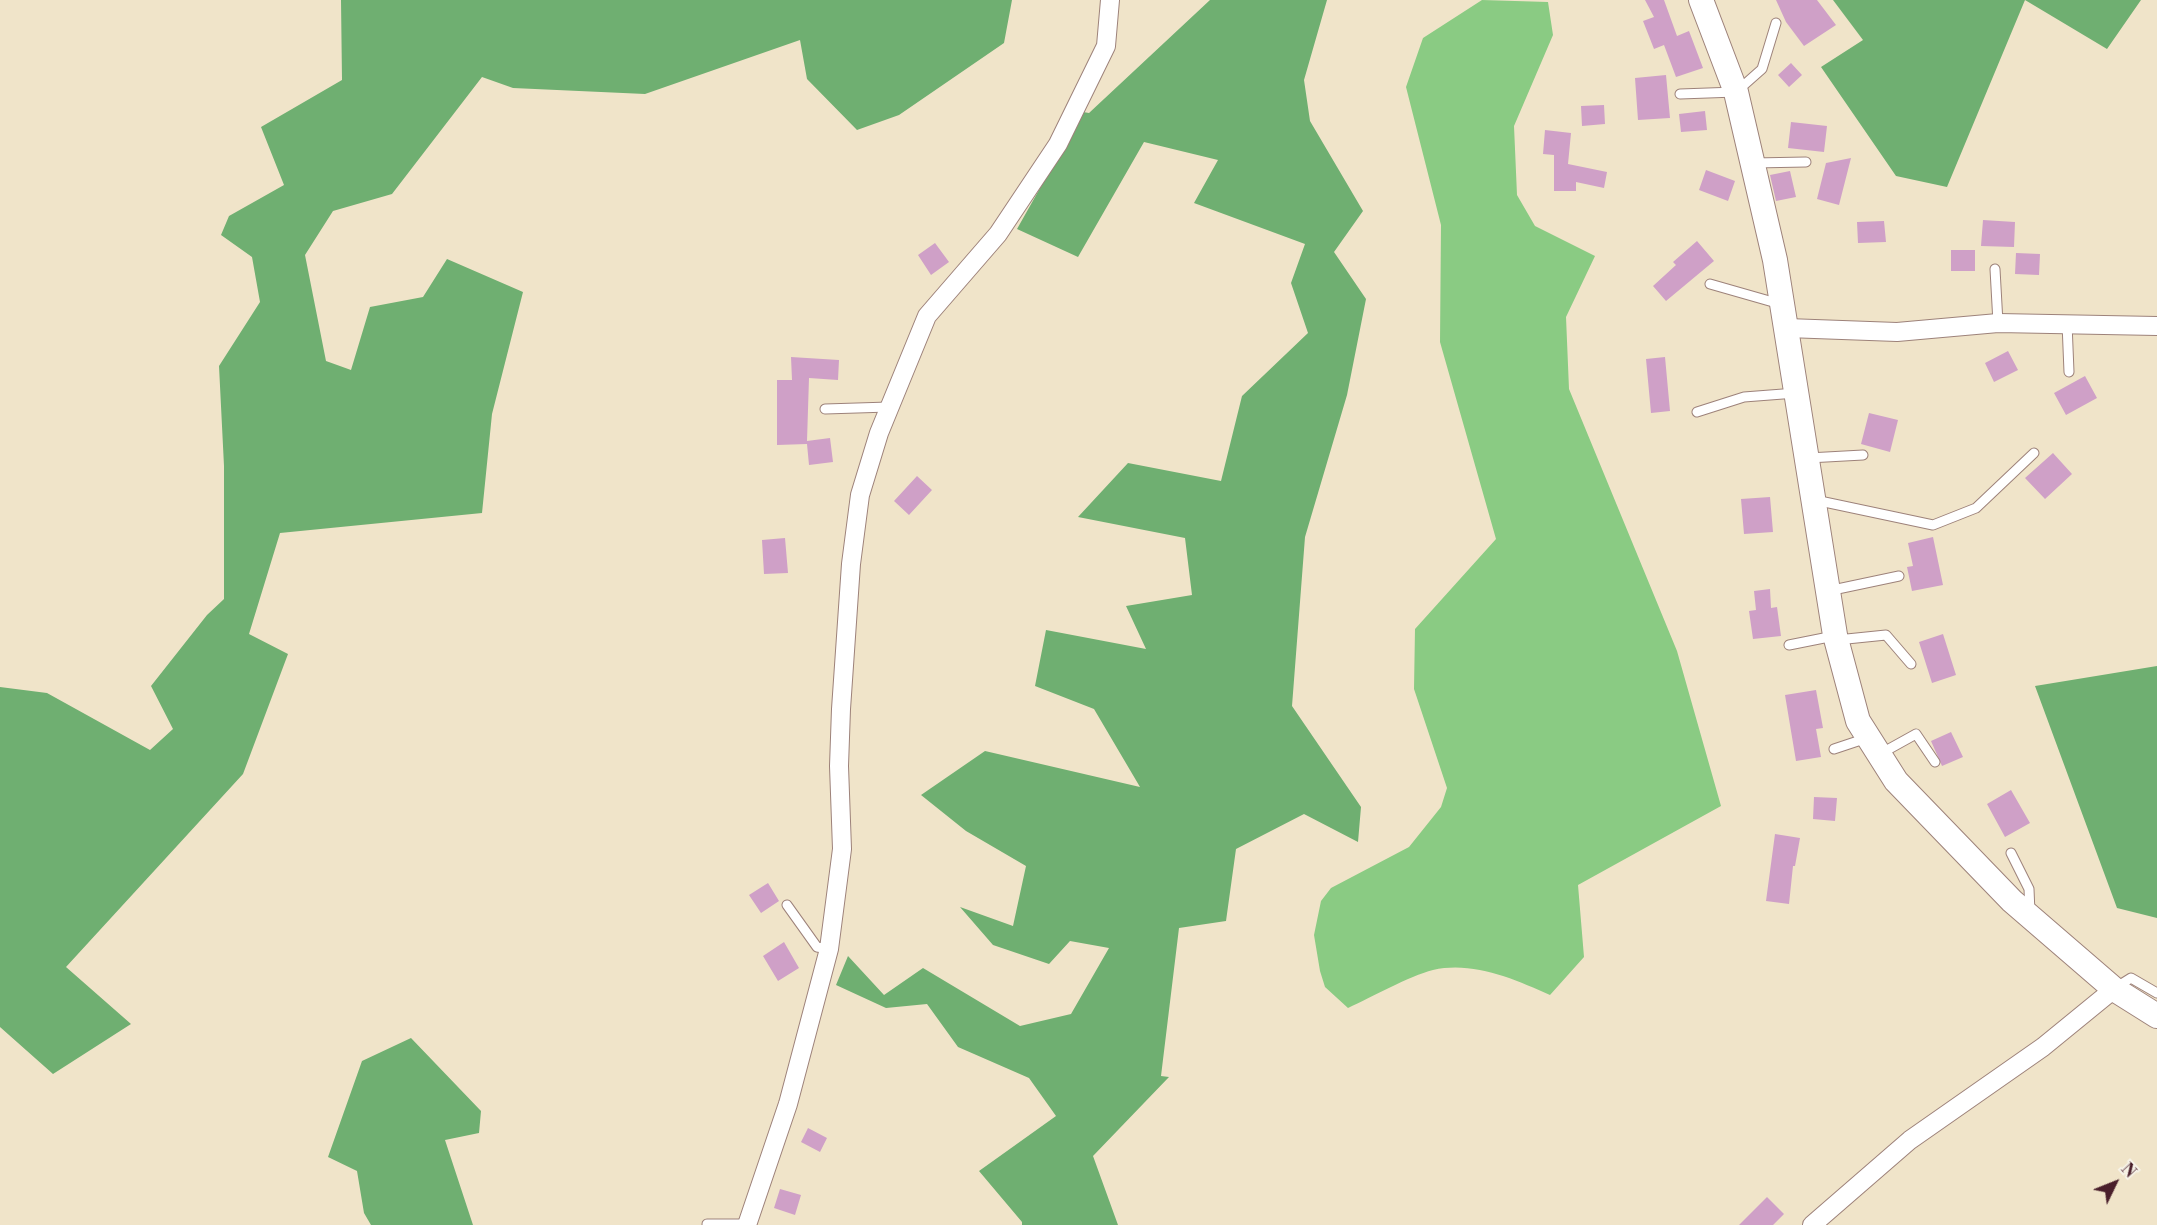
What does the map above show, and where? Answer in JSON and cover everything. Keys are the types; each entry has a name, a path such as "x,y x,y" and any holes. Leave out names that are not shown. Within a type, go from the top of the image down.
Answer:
{"street":[{"path":"747,1224 789,1104 829,949 842,849 839,755 851,564 860,495 889,407 927,316 998,234 1058,144 1106,46 1110,0"},
{"path":"1701,0 1736,93 1753,163 1785,316 1827,591 1836,638 1858,722 1896,781 2031,919 2114,989 2157,1016"},
{"path":"1785,316 1897,332 1998,323 2157,326"},
{"path":"1812,1225 1910,1140 2043,1047 2114,989"}],"lane":[{"path":"1680,94 1736,93 1762,69 1776,23"},
{"path":"1753,163 1806,162"},
{"path":"1995,269 1998,323"},
{"path":"1710,284 1785,316"},
{"path":"2067,323 2069,372"},
{"path":"1697,412 1744,397 1796,393"},
{"path":"825,409 889,407"},
{"path":"1812,499 1933,525 1976,508 2034,453"},
{"path":"1806,458 1863,455"},
{"path":"1827,591 1899,576"},
{"path":"1789,645 1836,638 1886,635 1911,664"},
{"path":"1834,749 1872,747 1916,734 1935,762"},
{"path":"2011,854 2029,889 2031,919"},
{"path":"787,905 817,947 829,949"},
{"path":"2114,989 2131,978 2157,993"},
{"path":"707,1224 747,1224"}],"green space":[{"path":"341,0 1012,0 1004,43 899,115 857,130 807,79 800,40 645,94 513,88 482,77 392,194 333,211 305,255 326,361 351,370 370,307 423,297 447,259 523,292 492,414 482,513 280,533 249,634 288,654 243,774 66,967 131,1024 53,1074 0,1027 0,687 47,693 150,750 173,729 151,686 207,615 224,599 224,466 219,366 260,302 252,257 221,235 229,216 284,185 261,127 342,80"},
{"path":"1210,0 1327,0 1304,80 1310,121 1363,211 1334,252 1366,299 1347,395 1305,537 1292,706 1361,807 1358,842 1304,814 1236,849 1226,921 1179,928 1161,1076 1169,1077 1093,1156 1118,1225 1022,1225 1022,1222 979,1171 1056,1116 1029,1078 958,1047 927,1004 886,1008 836,985 848,956 884,995 923,968 1020,1026 1071,1014 1109,948 1070,941 1049,964 993,945 960,907 1013,926 1026,866 966,831 921,795 985,751 1140,787 1094,709 1035,686 1046,630 1146,649 1126,606 1192,595 1185,538 1078,517 1128,463 1221,481 1242,396 1308,333 1291,283 1305,244 1194,203 1218,160 1144,142 1078,257 1017,229 1083,112 1089,113"},
{"path":"1482,0 1548,2 1553,35 1514,126 1517,195 1535,226 1595,256 1566,317 1569,389 1677,651 1721,806 1578,885 1584,957 1550,995 1493,973 1448,968 1413,977 1348,1008 1325,987 1320,971 1314,935 1321,901 1331,888 1409,847 1441,807 1447,788 1414,689 1415,629 1496,539 1440,342 1441,225 1406,87 1423,38"},
{"path":"1833,0 2025,0 1947,187 1896,176 1821,67 1863,40"},
{"path":"2025,0 2141,0 2107,49"},
{"path":"2157,666 2157,918 2117,908 2035,686"},
{"path":"411,1038 481,1111 479,1133 445,1140 473,1225 371,1225 364,1213 357,1171 328,1157 362,1061"}],"building":[{"path":"1645,0 1664,0 1677,36 1689,31 1703,68 1676,77 1664,45 1654,49 1643,21 1654,17"},
{"path":"1776,0 1817,0 1836,25 1804,46 1786,22"},
{"path":"1791,63 1802,75 1789,87 1778,75"},
{"path":"1666,75 1670,118 1638,120 1635,78"},
{"path":"1604,105 1605,124 1582,126 1581,106"},
{"path":"1705,111 1707,130 1681,132 1679,114"},
{"path":"1791,122 1827,126 1824,152 1788,148"},
{"path":"1545,130 1571,133 1568,164 1607,172 1604,188 1576,182 1576,191 1554,191 1554,155 1543,154"},
{"path":"1851,158 1839,205 1817,199 1826,163"},
{"path":"1706,170 1735,181 1728,201 1699,190"},
{"path":"1790,171 1796,197 1776,201 1770,175"},
{"path":"1983,220 2015,222 2014,247 1981,246"},
{"path":"1884,221 1886,242 1858,243 1857,222"},
{"path":"1697,241 1714,261 1666,301 1653,286 1676,265 1673,262"},
{"path":"935,243 949,262 931,275 918,255"},
{"path":"1951,250 1975,250 1975,271 1951,271"},
{"path":"2016,253 2040,254 2039,275 2015,274"},
{"path":"2008,351 2018,370 1994,382 1985,363"},
{"path":"791,357 839,360 838,380 809,378 807,441 830,438 833,462 809,465 807,444 777,445 777,380 792,380"},
{"path":"1665,357 1670,411 1651,413 1646,359"},
{"path":"2085,376 2097,398 2066,415 2054,393"},
{"path":"1869,413 1898,420 1890,452 1861,444"},
{"path":"2053,453 2072,474 2045,499 2025,478"},
{"path":"917,476 932,490 909,515 894,501"},
{"path":"1770,497 1773,532 1744,534 1741,499"},
{"path":"1933,537 1943,585 1912,591 1907,567 1913,566 1908,543"},
{"path":"785,538 788,573 764,574 762,540"},
{"path":"1770,589 1771,608 1777,607 1781,636 1753,639 1749,611 1756,610 1754,591"},
{"path":"1943,634 1956,675 1932,683 1919,642"},
{"path":"1816,690 1823,728 1816,729 1821,757 1796,761 1785,695"},
{"path":"1951,732 1963,757 1942,766 1931,741"},
{"path":"2011,790 2030,823 2005,837 1987,804"},
{"path":"1814,797 1837,798 1835,821 1813,819"},
{"path":"1775,834 1800,838 1795,866 1793,866 1789,904 1766,901"},
{"path":"768,883 779,901 761,913 749,895"},
{"path":"784,942 799,968 778,981 763,956"},
{"path":"808,1128 827,1138 820,1152 801,1142"},
{"path":"780,1189 801,1195 795,1215 774,1208"},
{"path":"1767,1197 1784,1214 1773,1225 1739,1225"}]}
